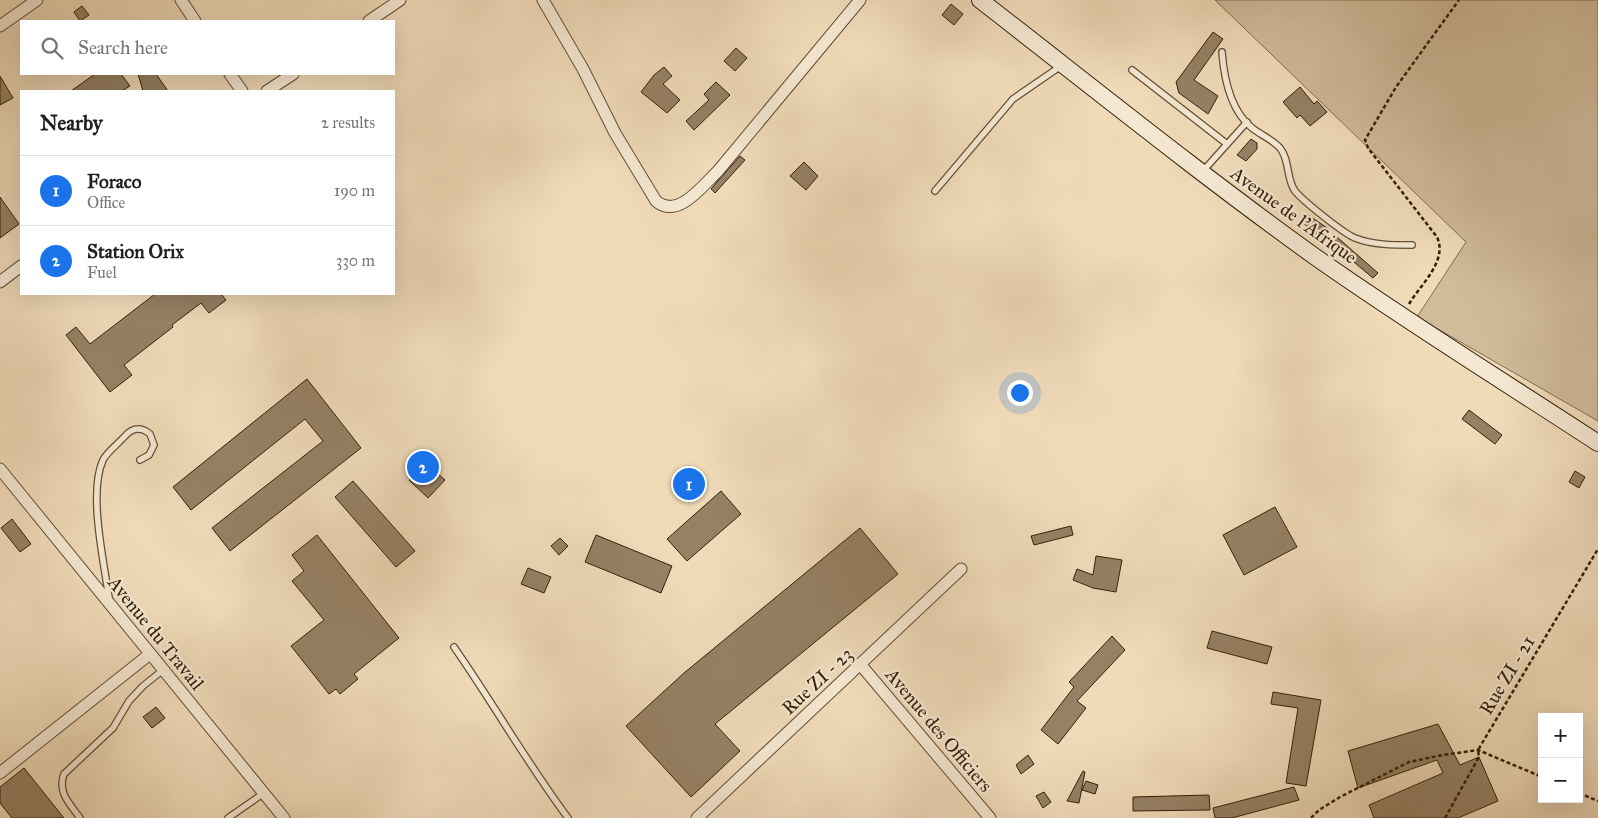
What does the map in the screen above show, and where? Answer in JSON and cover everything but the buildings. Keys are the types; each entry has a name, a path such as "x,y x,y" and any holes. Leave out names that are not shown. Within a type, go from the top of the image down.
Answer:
{"main road":[{"name":"Avenue de l'Afrique","path":"980,0 1202,173 1314,256 1598,443"}],"street":[{"path":"0,26 37,0"},
{"path":"181,0 194,20"},
{"path":"370,20 400,0"},
{"path":"544,0 583,69 615,133 656,201 662,207 670,208 680,205 693,195 718,171 860,0"},
{"path":"231,75 241,90"},
{"path":"269,90 292,75"},
{"path":"0,282 20,267"},
{"name":"Avenue du Travail","path":"0,469 284,818"},
{"name":"Rue ZI - 23","path":"696,818 960,570"},
{"path":"0,773 150,654"},
{"name":"Avenue des Officiers","path":"860,664 990,818"}],"lane":[{"path":"1222,52 1224,77 1239,114 1280,148 1284,154 1288,176 1295,190 1310,204 1354,237 1383,244 1412,246"},
{"path":"935,191 1014,99 1063,64"},
{"path":"1132,70 1227,144"},
{"path":"1202,173 1247,122"},
{"path":"110,604 98,516 98,478 104,459 128,432 135,428 150,434 154,445 149,455 140,460"},
{"path":"454,647 490,699 541,782 568,818"},
{"path":"80,818 63,794 62,780 64,774 113,728 129,701 143,686 164,670"},
{"path":"228,818 264,793"}],"path":[{"path":"1403,316 1440,257 1440,245 1436,236 1368,148 1365,140 1396,87 1459,0"},
{"name":"Rue ZI - 21","path":"1445,818 1479,757 1478,750 1598,549"},
{"path":"1310,818 1340,797 1409,762 1478,750 1538,775"},
{"path":"1583,796 1598,802"}],"shaded area":[{"path":"1215,0 1598,0 1598,421 1417,317 1466,242"}],"place":[{"name":"Station Orix","path":"423,467"},
{"name":"Foraco","path":"689,484"}]}
